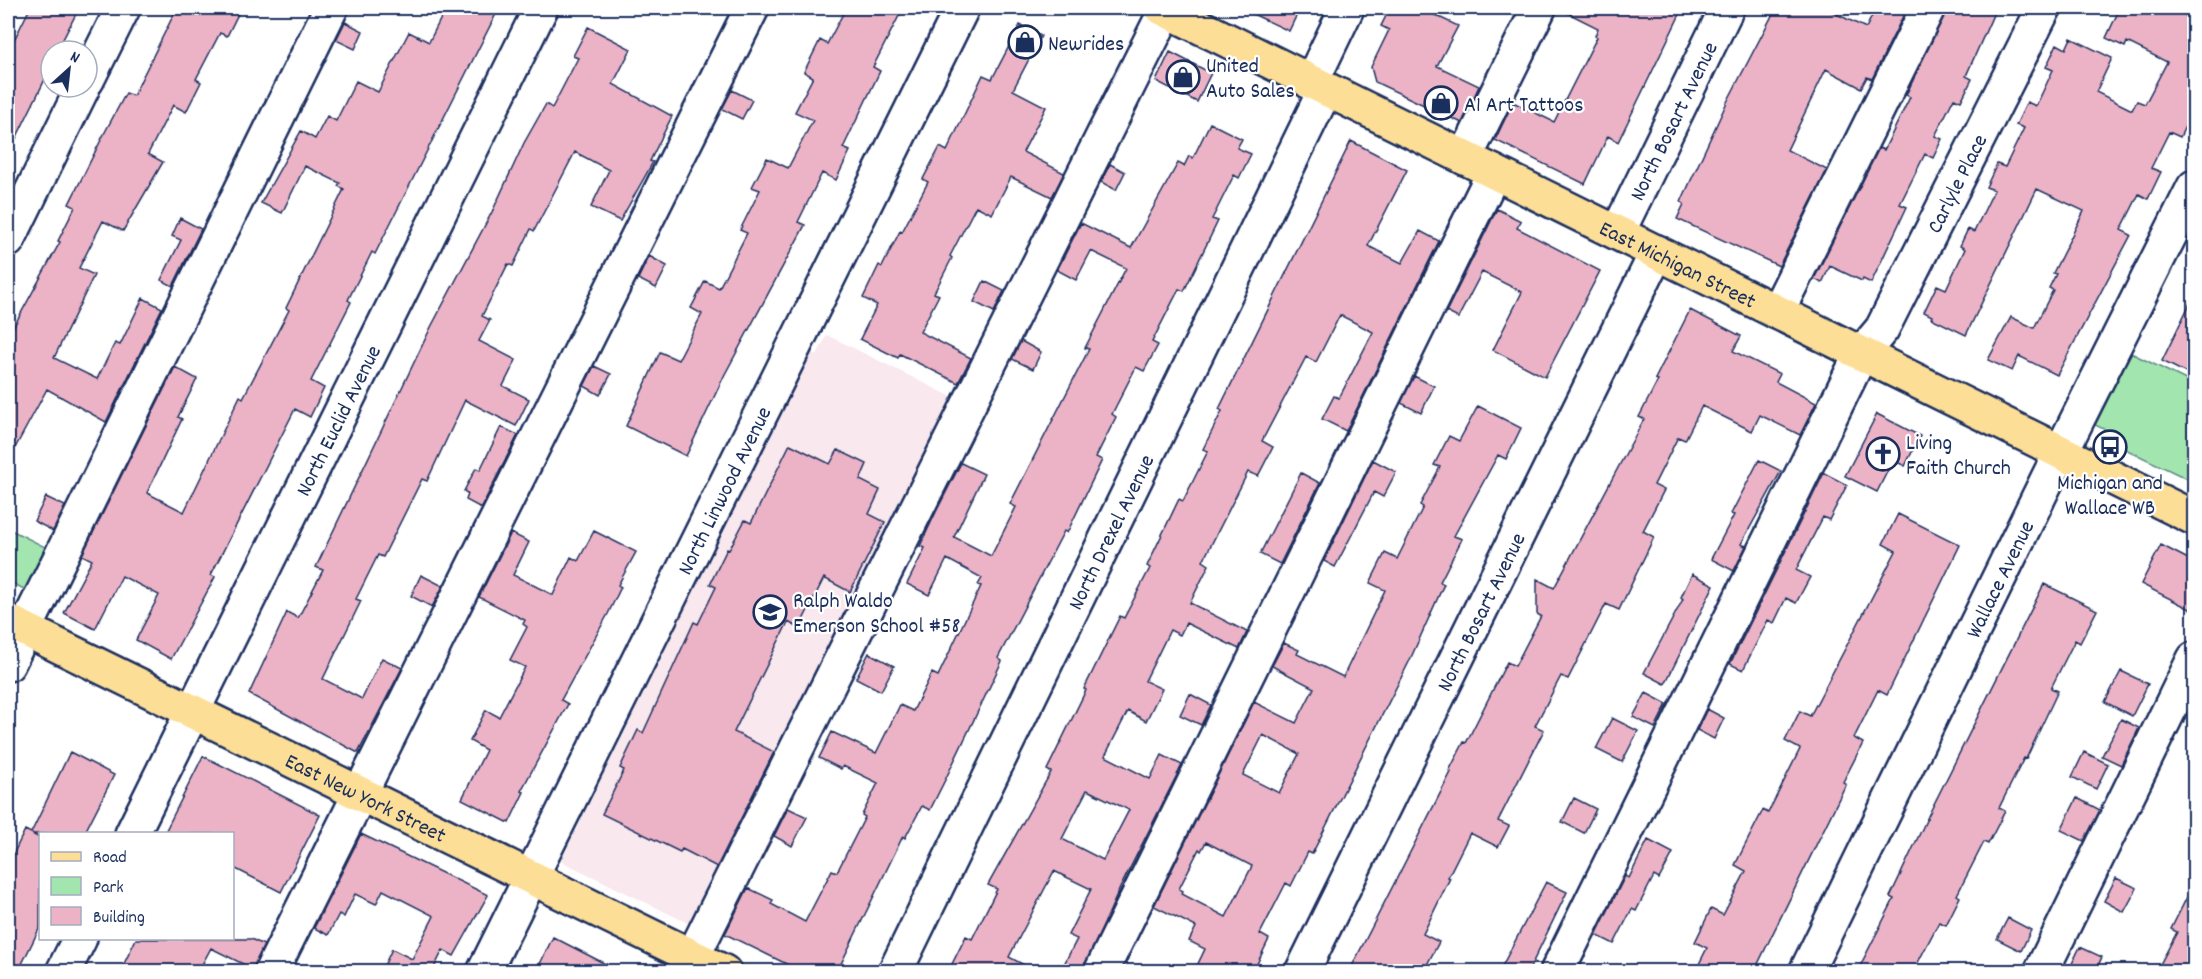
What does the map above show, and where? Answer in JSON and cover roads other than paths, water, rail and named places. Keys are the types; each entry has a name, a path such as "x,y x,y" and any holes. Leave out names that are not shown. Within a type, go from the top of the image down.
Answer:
{"main road":[{"name":"East Michigan Street","path":"1164,9 2194,518"},
{"name":"East New York Street","path":"16,625 531,877 688,964 724,972"}],"street":[{"path":"99,56 123,8"},
{"path":"8,664 16,625 331,8"},
{"name":"North Euclid Avenue","path":"133,832 541,8"},
{"path":"271,972 752,8"},
{"name":"North Linwood Avenue","path":"484,972 962,8"},
{"name":"North Drexel Avenue","path":"895,972 1318,86 1347,8"},
{"path":"1465,158 1539,8"},
{"name":"North Bosart Avenue","path":"1618,232 1727,8"},
{"path":"1777,312 1928,8"},
{"name":"Carlyle Place","path":"1557,972 1861,354 1882,329 2044,8"},
{"path":"688,964 1164,9"},
{"path":"8,240 77,99"},
{"path":"1101,972 1494,172"},
{"name":"Wallace Avenue","path":"1806,972 2061,452 2194,187"},
{"name":"North Bosart Avenue","path":"1302,972 1657,252"},
{"path":"2041,972 2194,659"},
{"path":"63,972 79,940"}],"place":[{"name":"Newrides","path":"1025,42"},
{"name":"United Auto Sales","path":"1183,77"},
{"name":"A1 Art Tattoos","path":"1441,103"},
{"name":"Michigan and Wallace WB","path":"2110,447"},
{"name":"Living Faith Church","path":"1883,454"},
{"name":"Ralph Waldo Emerson School #58","path":"770,612"}]}
